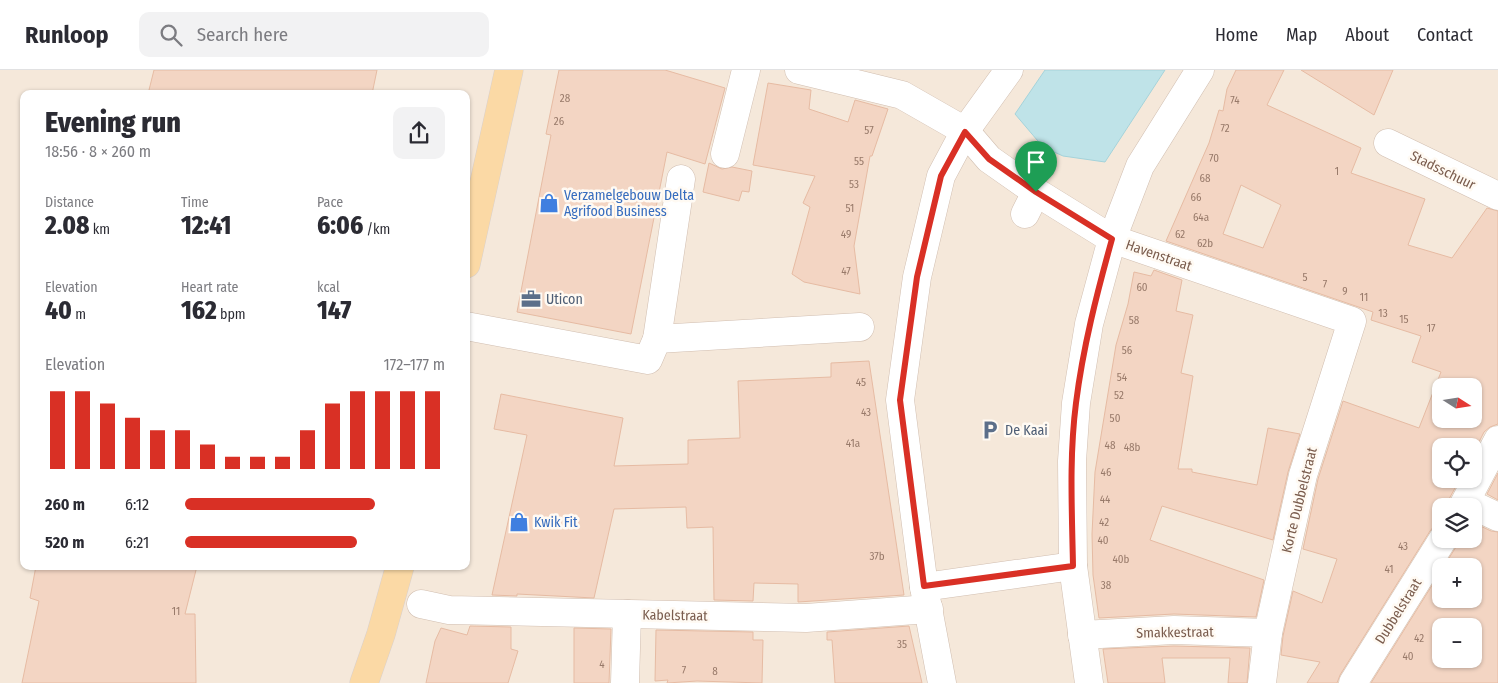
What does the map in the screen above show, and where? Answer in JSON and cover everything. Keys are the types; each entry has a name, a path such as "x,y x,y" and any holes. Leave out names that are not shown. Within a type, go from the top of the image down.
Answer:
{"main road":[{"path":"470,246 509,70"},
{"path":"364,683 381,634 399,570"}],"street":[{"path":"725,154 746,70"},
{"name":"Havenstraat","path":"799,70 902,95 965,132 1030,203 1112,239 1352,321"},
{"path":"942,683 926,598 900,400 902,380 917,277 941,176 965,132 1009,70"},
{"path":"1089,683 1073,566 1072,461 1076,404 1089,324 1112,239 1140,166 1200,70"},
{"name":"Stadsschuur","path":"1388,143 1498,196"},
{"path":"470,327 648,360 656,339 681,179"},
{"name":"Korte Dubbelstraat","path":"1262,683 1268,633 1303,475 1352,321"},
{"path":"656,339 860,327"},
{"path":"1467,498 1498,440"},
{"path":"1482,511 1498,517"},
{"name":"Dubbelstraat","path":"1353,683 1437,548"},
{"path":"926,598 1073,566"},
{"name":"Kabelstraat","path":"421,604 449,610 806,618 926,598"},
{"path":"625,683 627,614"},
{"name":"Smakkestraat","path":"1082,636 1174,630 1268,633"}],"shaded area":[{"path":"0,70 1498,70 1498,683 0,683"}],"water":[{"path":"1045,70 1165,70 1105,162 1063,156 1043,147 1015,114"}],"building":[{"path":"154,70 377,70 373,90 149,90"},
{"path":"559,70 665,70 725,88 705,164 667,152 631,334 517,312 551,135 546,134"},
{"path":"1236,70 1284,70 1267,105 1361,148 1351,173 1425,199 1408,245 1452,258 1487,208 1498,211 1498,424 1490,427 1481,438 1432,438 1432,488 1455,488 1450,498 1432,498 1432,529 1340,675 1337,683 1307,683 1320,662 1281,655 1283,636 1293,591 1322,603 1337,559 1303,549 1318,479 1343,401 1419,428 1432,395 1432,428 1482,428 1482,378 1439,378 1441,372 1412,362 1421,336 1371,320 1373,312 1166,241 1209,143 1219,110 1223,111 1227,89","holes":["1241,185 1281,205 1263,248 1223,234"]},
{"path":"1301,70 1393,70 1374,115"},
{"path":"768,83 811,90 809,109 848,122 855,100 888,109 872,156 870,156 854,246 860,294 804,282 792,274 810,207 803,203 815,176 753,165"},
{"path":"709,163 722,169 732,167 752,171 749,192 742,191 739,201 703,192"},
{"path":"1154,270 1182,280 1176,311 1193,315 1181,373 1193,376 1178,469 1192,469 1192,472 1257,485 1268,428 1300,434 1288,472 1273,540 1162,506 1150,540 1264,580 1256,617 1174,614 1099,618 1093,575 1092,534 1095,472 1116,345 1128,304 1134,272 1151,276"},
{"path":"869,361 904,595 798,602 798,584 754,583 753,601 714,600 713,527 687,528 686,507 614,509 594,598 517,594 517,596 492,595 527,435 494,429 501,394 623,418 614,466 688,464 688,440 740,438 738,381 831,377 831,363"},
{"path":"1498,473 1498,500 1487,494"},
{"path":"1482,527 1498,532 1498,683 1371,683 1432,585 1432,608 1482,608 1482,558 1449,558 1455,548 1482,548"},
{"path":"35,570 196,570 185,614 195,614 196,683 22,683 39,601 30,598"},
{"path":"470,626 511,627 511,649 518,651 508,683 426,683 435,641 441,628 467,635"},
{"path":"909,626 922,683 835,683 832,640 827,640 827,632"},
{"path":"574,628 611,629 609,683 574,683"},
{"path":"656,630 753,632 753,640 763,640 762,683 697,681 667,683 668,680 655,681"},
{"path":"1174,646 1250,648 1247,683 1228,683 1230,658 1162,658 1165,683 1108,683 1103,649"}],"place":[{"name":"Verzamelgebouw Delta Agrifood Business","path":"549,203"},
{"name":"Uticon","path":"531,299"},
{"name":"De Kaai","path":"990,430"},
{"name":"Kwik Fit","path":"519,522"}],"route":[{"path":"965,132 989,159 1036,192 1112,239 1089,324 1076,404 1072,461 1073,566 924,586 900,400 917,277 941,176 965,132"}]}
